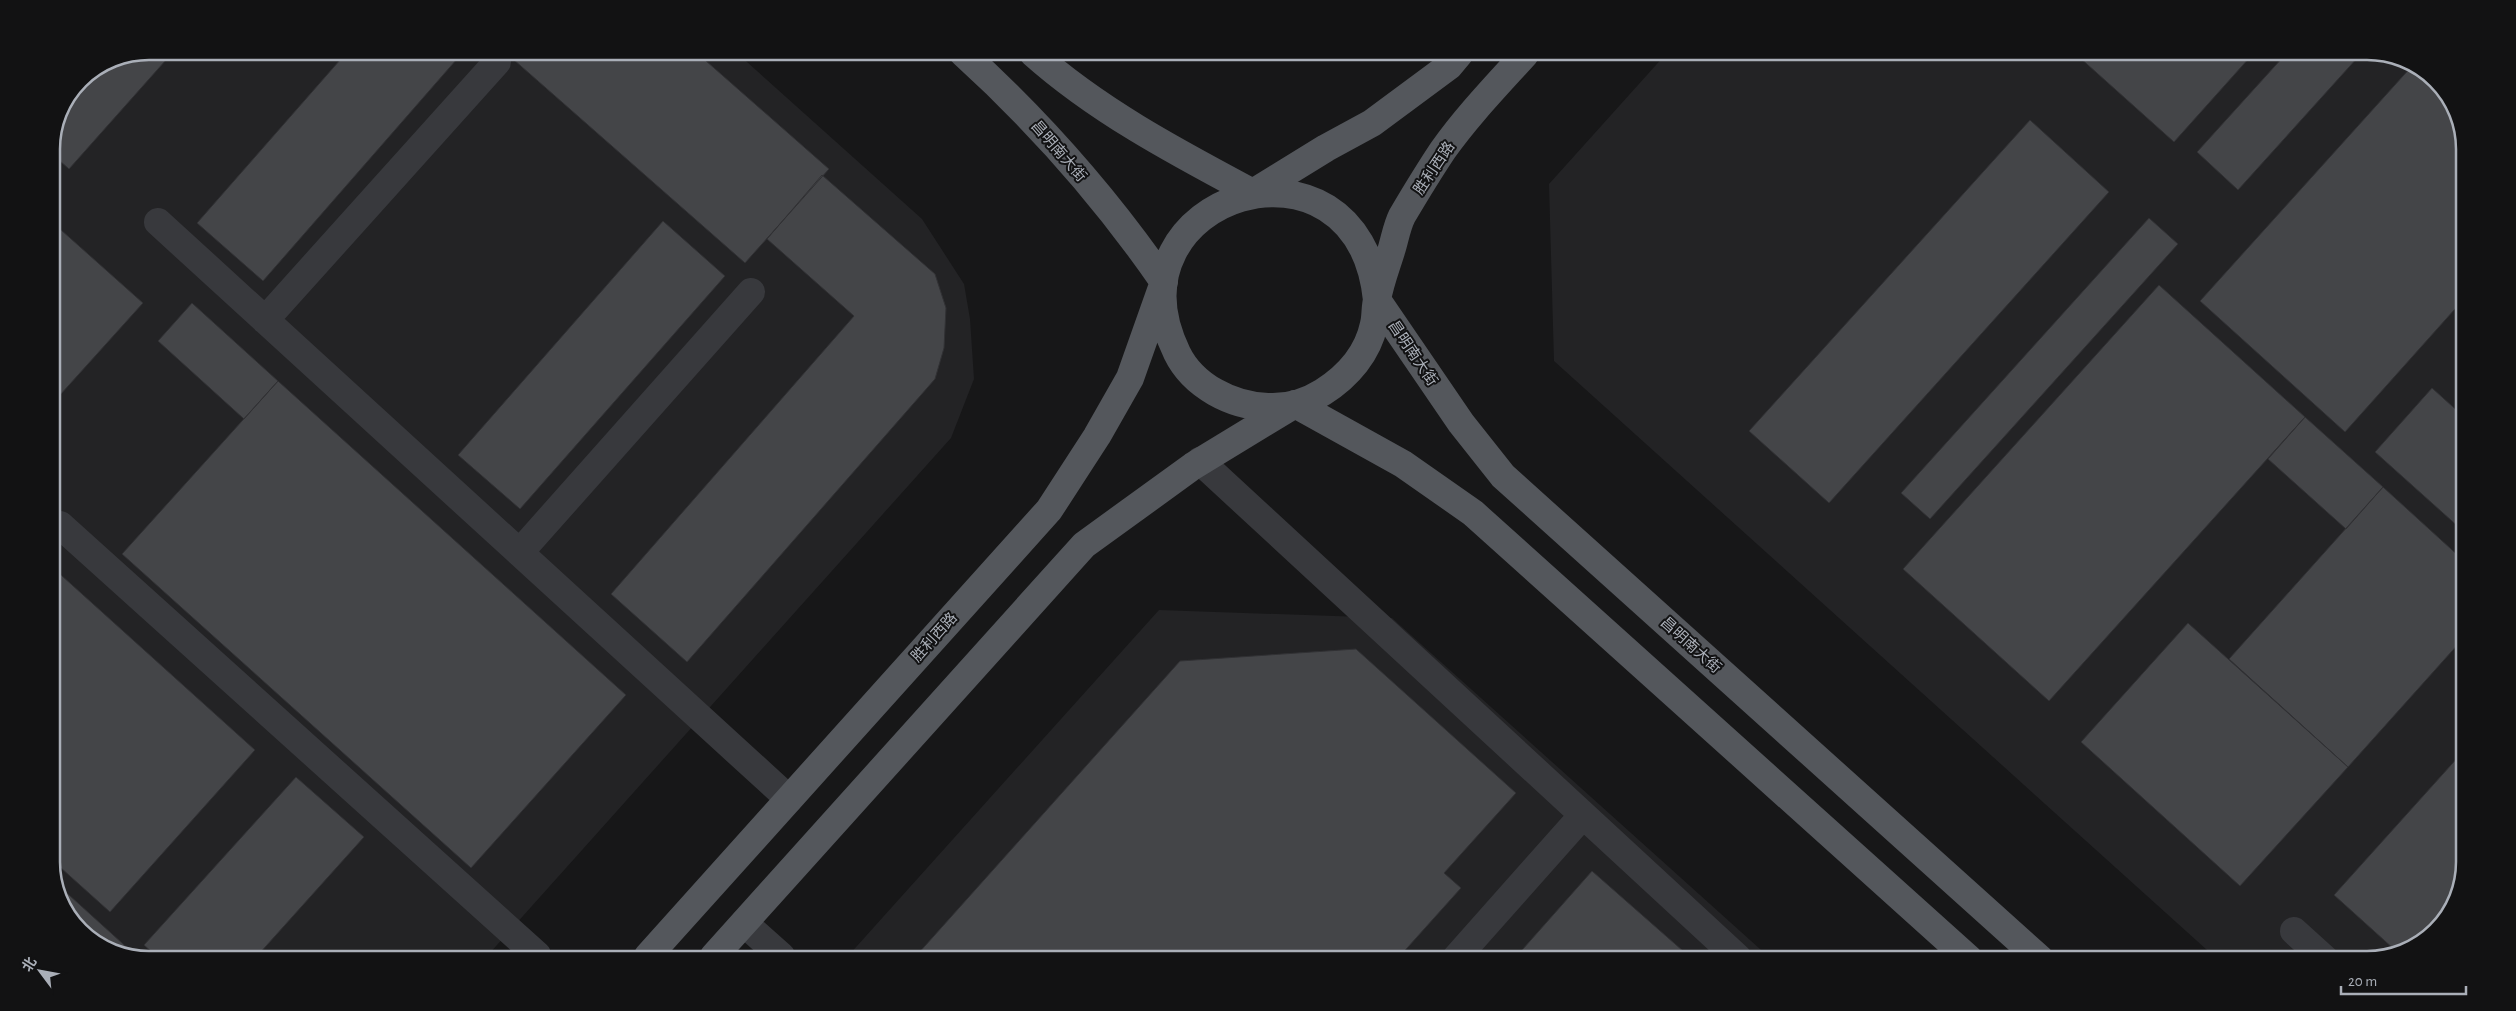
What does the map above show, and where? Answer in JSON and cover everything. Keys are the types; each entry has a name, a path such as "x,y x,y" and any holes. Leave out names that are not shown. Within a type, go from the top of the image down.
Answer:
{"main road":[{"name":"昌明南大街","path":"971,60 1012,98 1074,167 1132,235 1164,282"},
{"path":"718,951 1084,545 1200,462 1295,404 1317,396 1337,383 1354,366 1366,346 1374,324 1377,300 1374,277 1367,255 1355,235 1340,218 1320,205 1299,196 1253,193 1171,149 1124,119 1043,60"},
{"path":"1454,60 1449,66 1372,123 1326,148 1253,193 1232,199 1211,209 1194,223 1180,240 1170,260 1164,282 1162,308 1168,334 1179,358 1196,379 1218,394 1242,404 1269,407 1295,404 1403,464 1473,513 1960,951"},
{"name":"胜利西路","path":"1377,300 1400,220 1444,150 1520,60"},
{"name":"胜利西路","path":"652,951 1049,510 1097,436 1130,378 1164,282"},
{"name":"昌明南大街","path":"1377,300 1460,423 1504,476 2031,951"}],"lane":[{"path":"265,320 497,62"},
{"path":"158,222 789,799"},
{"path":"520,552 751,292"},
{"path":"1200,462 1730,951"},
{"path":"60,524 531,951"},
{"path":"1462,951 1582,815"},
{"path":"744,922 776,951"},
{"path":"2294,931 2316,951"}],"shaded area":[{"path":"149,60 745,60 922,219 964,284 970,319 974,379 951,438 492,951 143,951 120,946 95,933 78,916 72,906 65,891 60,868 60,149 65,120 75,100 90,82 110,69 132,62"},
{"path":"1661,60 2367,60 2396,65 2421,78 2438,95 2444,105 2453,126 2456,143 2456,862 2451,891 2438,916 2421,933 2411,939 2396,946 2373,951 2208,951 1554,361 1549,184"},
{"path":"1159,610 1392,618 1762,951 852,951"}],"building":[{"path":"166,60 69,169 60,161 61,137 69,110 82,90 100,75 120,65 137,61"},
{"path":"340,60 456,60 263,281 197,223"},
{"path":"514,60 705,60 829,169 745,263"},
{"path":"2082,60 2247,60 2174,142"},
{"path":"2280,60 2355,60 2238,190 2197,152"},
{"path":"2408,70 2430,86 2438,95 2449,115 2456,143 2456,308 2345,432 2200,301"},
{"path":"2030,120 2109,192 1829,503 1749,431"},
{"path":"822,175 935,274 946,308 944,348 935,379 687,662 611,594 854,316 767,239"},
{"path":"2149,218 2178,244 1930,519 1901,493"},
{"path":"663,221 725,276 520,509 458,455"},
{"path":"60,229 143,303 60,395"},
{"path":"2159,285 2305,417 2049,701 1903,569"},
{"path":"192,303 278,381 244,419 158,341"},
{"path":"278,381 626,695 471,868 122,554"},
{"path":"2432,388 2456,410 2456,525 2375,452"},
{"path":"2305,417 2383,487 2346,529 2268,459"},
{"path":"2383,487 2456,554 2456,647 2348,767 2229,659"},
{"path":"60,574 255,750 110,912 60,867"},
{"path":"2188,623 2348,767 2240,886 2081,742"},
{"path":"1356,649 1516,793 1444,873 1461,888 1404,951 920,951 1180,661"},
{"path":"2456,759 2455,874 2449,896 2438,916 2430,925 2411,939 2392,947 2334,895"},
{"path":"296,777 364,837 262,951 151,951 144,945"},
{"path":"1592,871 1683,951 1521,951"},
{"path":"65,892 127,948 110,942 86,925 78,916"}]}
